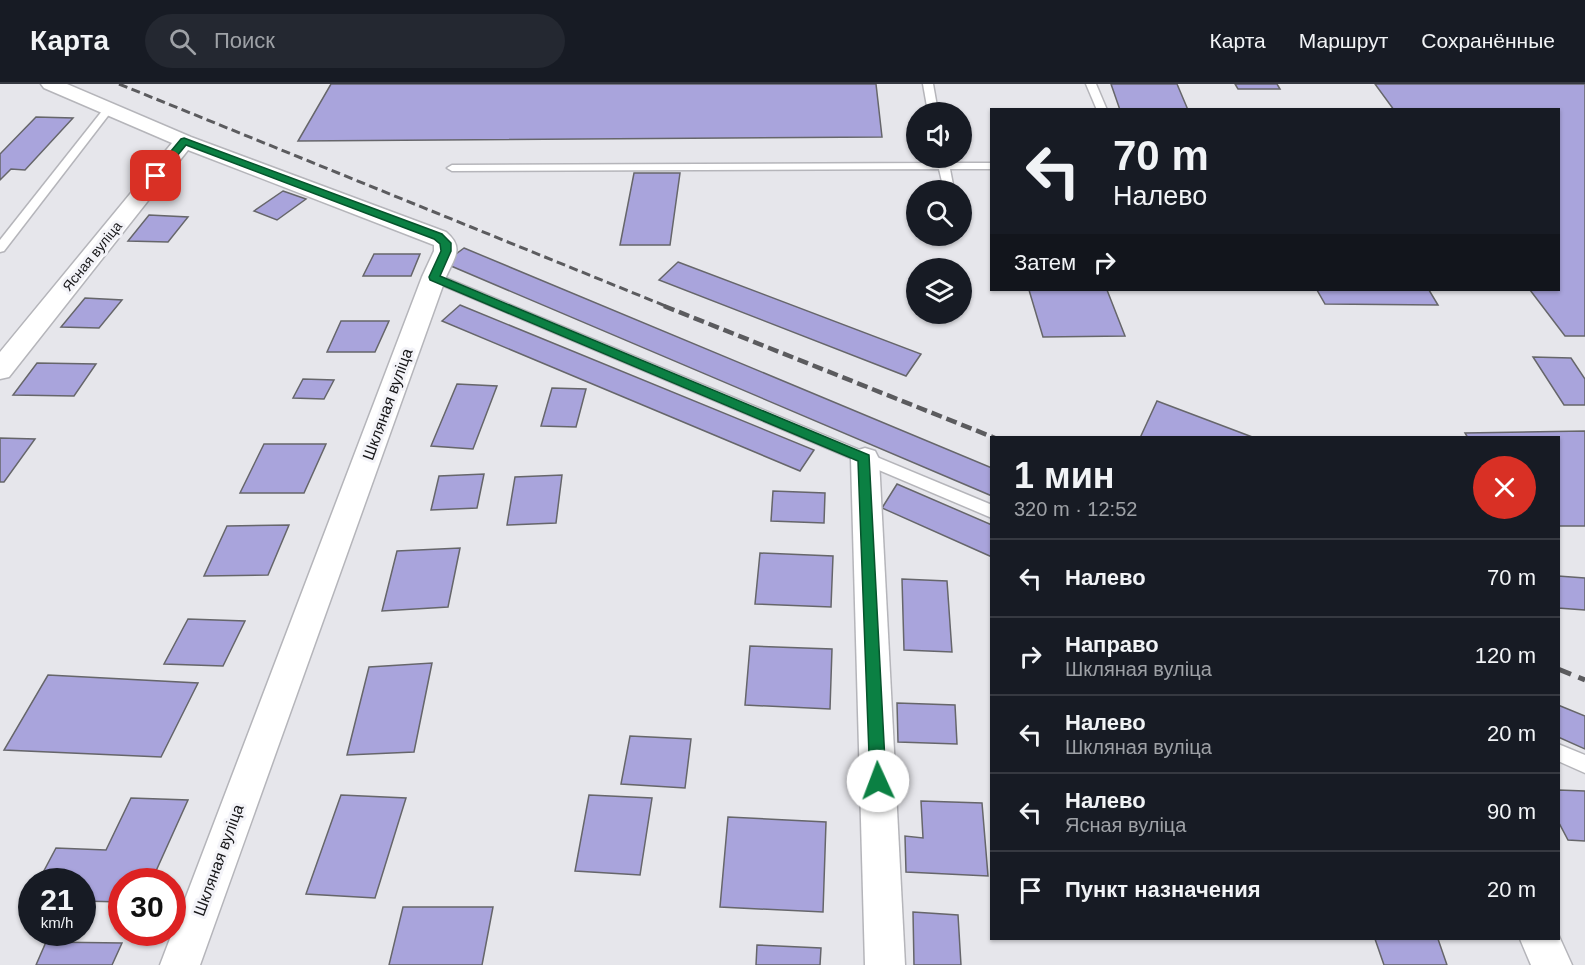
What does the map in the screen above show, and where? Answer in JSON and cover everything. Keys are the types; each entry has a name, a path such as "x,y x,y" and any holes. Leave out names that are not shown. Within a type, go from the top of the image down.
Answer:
{"street":[{"name":"Шкляная вуліца","path":"51,84 184,141 438,237 446,243 446,251 434,277 180,965"},
{"name":"Ясная вуліца","path":"0,370 184,141"},
{"path":"865,459 885,965"},
{"path":"1540,940 1552,965"}],"lane":[{"path":"928,84 931,102"},
{"path":"1091,84 1101,108"},
{"path":"0,248 109,108"},
{"path":"452,168 906,162"},
{"path":"972,164 990,166"},
{"path":"434,277 990,511"},
{"path":"1560,753 1585,764"}],"building":[{"path":"331,84 876,84 882,137 298,141"},
{"path":"1111,84 1177,84 1187,108 1119,108"},
{"path":"1235,84 1277,84 1280,89 1238,89"},
{"path":"1375,84 1585,84 1585,336 1565,336 1531,291 1560,291 1560,108 1393,108"},
{"path":"36,117 73,118 25,170 11,169 0,180 0,154"},
{"path":"634,173 680,173 670,245 620,245"},
{"path":"283,191 306,199 277,220 254,211"},
{"path":"149,215 188,217 168,242 128,241"},
{"path":"464,248 990,467 990,495 444,263"},
{"path":"374,254 420,254 411,276 363,276"},
{"path":"678,262 921,354 906,376 659,280"},
{"path":"1029,291 1107,291 1125,336 1043,337"},
{"path":"1318,291 1430,291 1438,305 1325,304"},
{"path":"85,298 122,300 99,328 61,327"},
{"path":"460,305 814,450 800,471 442,321"},
{"path":"341,321 389,321 375,352 327,352"},
{"path":"1533,357 1571,358 1585,379 1585,405 1564,405"},
{"path":"37,363 96,364 74,396 13,395"},
{"path":"303,379 334,380 324,399 293,398"},
{"path":"457,384 497,386 473,449 431,446"},
{"path":"552,388 586,389 576,427 541,426"},
{"path":"1157,401 1250,436 1141,436"},
{"path":"1585,431 1585,526 1560,526 1560,436 1467,436 1465,433"},
{"path":"0,438 35,439 4,482 0,482"},
{"path":"264,444 326,444 304,493 240,493"},
{"path":"484,474 477,508 431,510 439,476"},
{"path":"562,475 556,523 507,525 515,477"},
{"path":"897,484 990,524 990,556 882,508"},
{"path":"773,491 825,493 824,523 771,521"},
{"path":"289,525 268,575 204,576 227,526"},
{"path":"460,548 448,607 382,611 397,551"},
{"path":"760,553 833,556 831,607 755,604"},
{"path":"1560,576 1585,578 1585,610 1560,608"},
{"path":"902,579 947,581 952,652 904,650"},
{"path":"188,619 245,621 223,666 164,664"},
{"path":"750,646 832,649 830,709 745,705"},
{"path":"432,663 414,752 347,755 369,667"},
{"path":"48,675 198,683 161,757 4,750"},
{"path":"897,703 955,705 957,744 898,742"},
{"path":"1560,706 1585,716 1585,749 1560,738"},
{"path":"630,736 691,739 685,788 621,784"},
{"path":"1560,790 1585,791 1585,841 1568,840 1560,825"},
{"path":"341,795 406,798 375,898 306,894"},
{"path":"589,795 652,798 640,875 575,871"},
{"path":"131,798 188,800 157,868 108,868 108,902 96,901 96,868 45,868 56,848 106,850"},
{"path":"921,801 982,803 988,876 906,872 905,836 923,838"},
{"path":"728,817 826,822 823,912 720,907"},
{"path":"403,907 493,907 482,965 389,965"},
{"path":"913,912 958,915 961,965 914,965"},
{"path":"1375,940 1438,940 1447,965 1384,965"},
{"path":"96,943 121,946 112,965 36,965 44,946 96,946"},
{"path":"757,945 821,948 820,965 756,965"}],"railway":[{"path":"119,84 668,307"},
{"path":"664,306 990,436"},
{"path":"1560,670 1585,680"}],"route":[{"path":"156,176 184,141 438,237 446,243 446,251 434,277 865,459 878,781"}]}
